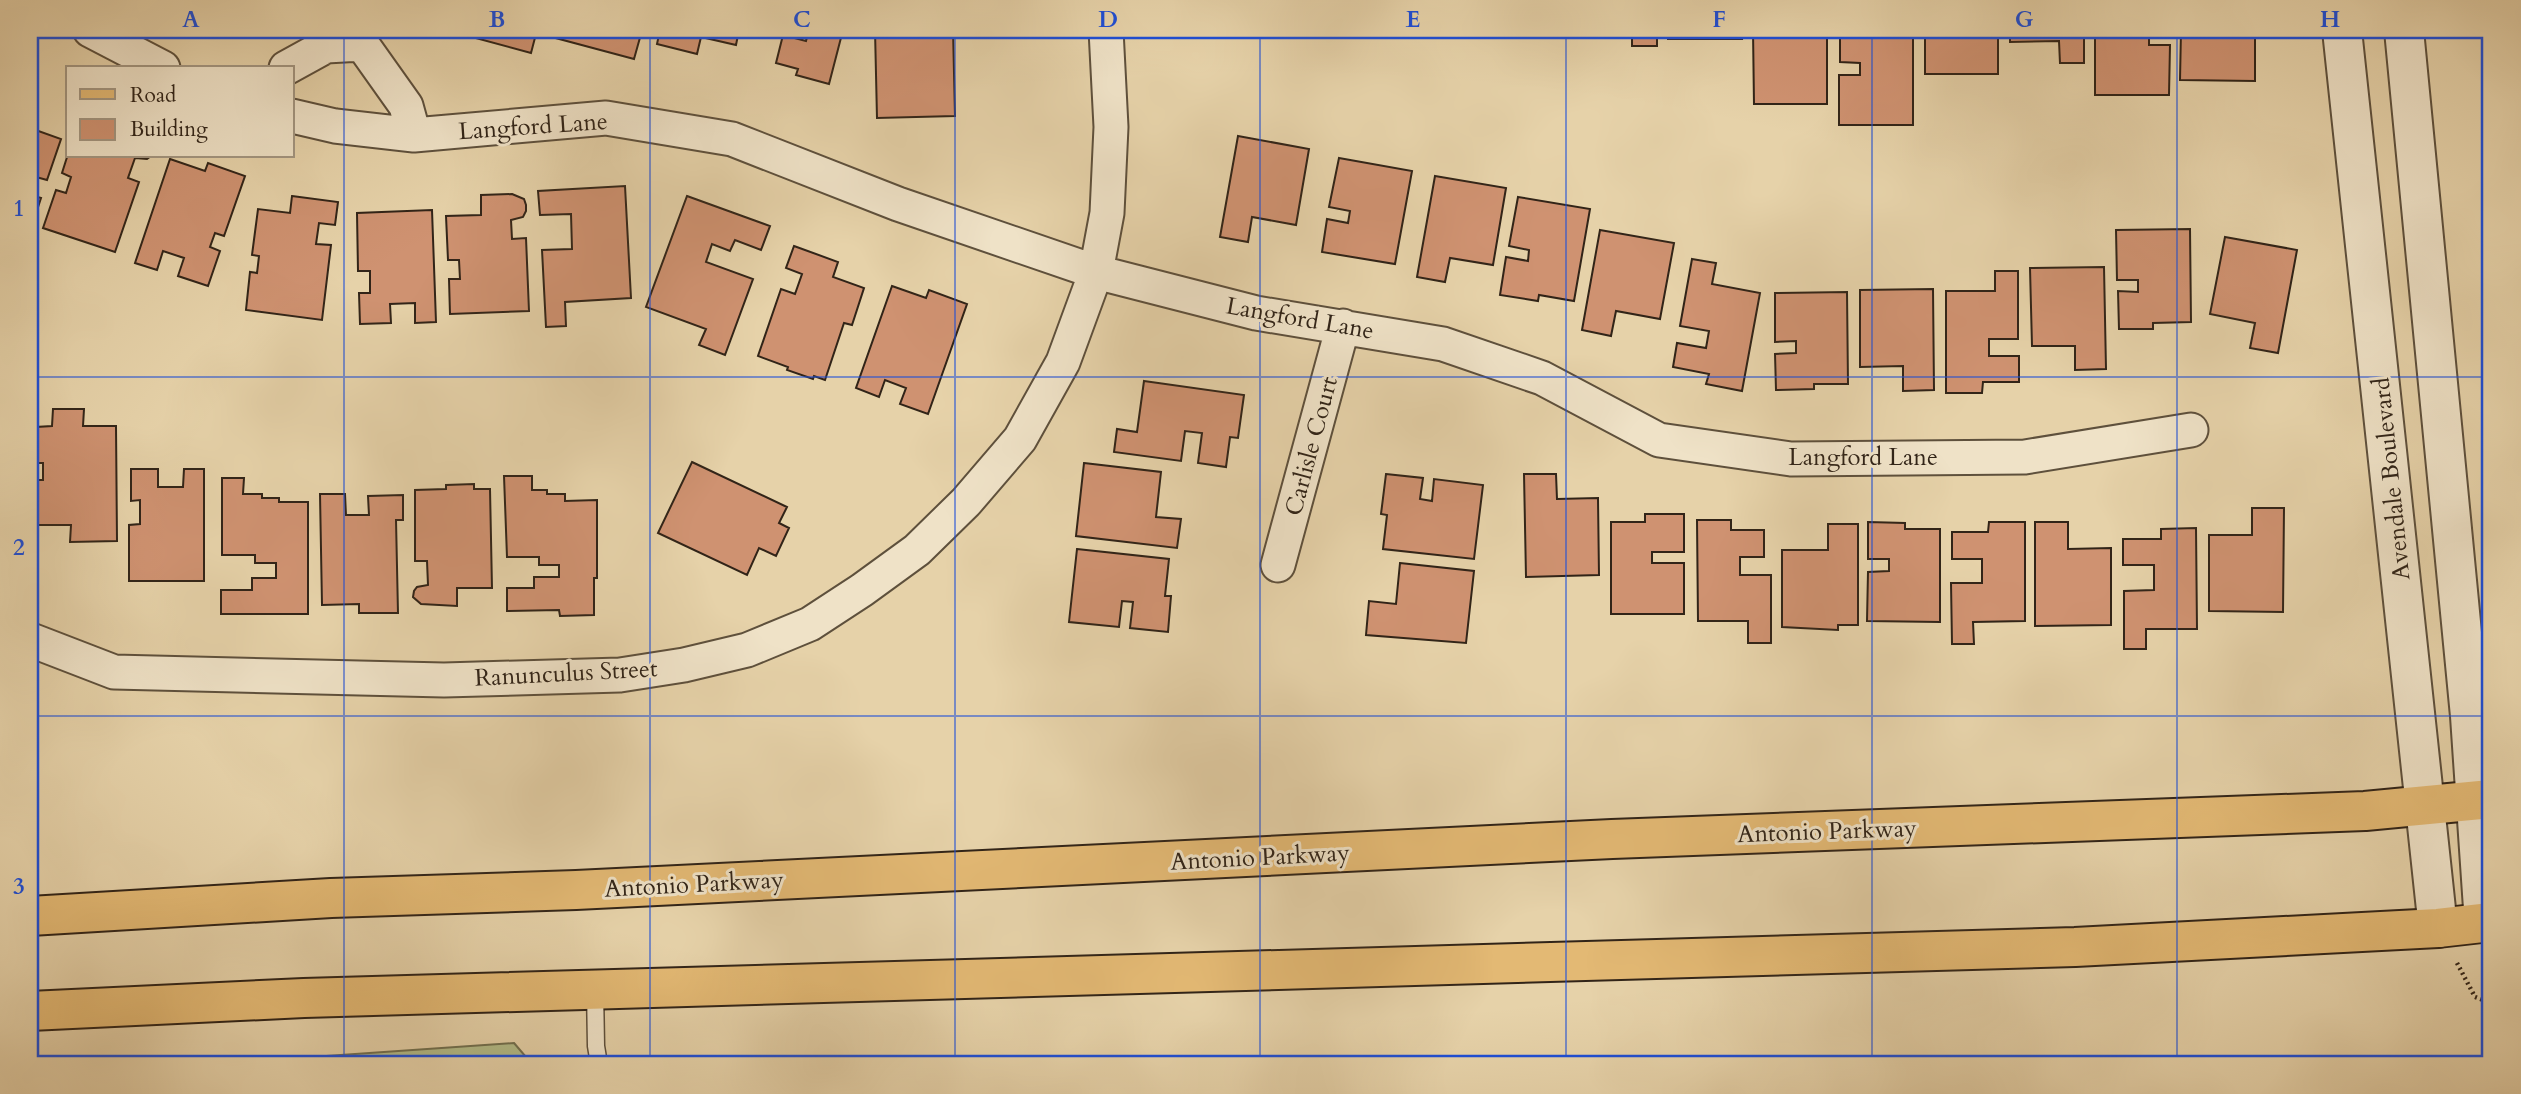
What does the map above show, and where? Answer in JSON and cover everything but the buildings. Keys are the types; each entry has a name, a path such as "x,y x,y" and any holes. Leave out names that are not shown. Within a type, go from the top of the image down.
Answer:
{"main road":[{"name":"Antonio Parkway","path":"30,916 331,898 603,889 1612,839 2365,811 2484,800"},
{"path":"30,1011 595,989 2075,947 2438,928 2487,923"}],"street":[{"path":"90,30 159,66"},
{"name":"Ranunculus Street","path":"30,640 114,672 444,680 620,675 684,665 747,650 810,624 917,550 966,502 1020,439 1063,362 1096,272 1107,213 1111,127 1105,30"},
{"name":"Avendale Boulevard","path":"2342,30 2427,805 2438,928"},
{"path":"2404,30 2484,800 2487,923"},
{"path":"290,66 326,46 362,44 406,106 414,135"},
{"name":"Langford Lane","path":"294,116 335,126 414,135 606,118 732,139 898,204 1096,272 1256,313 1443,344 1542,378 1659,440 1791,459 2025,457 2191,430"},
{"name":"Carlisle Court","path":"1278,565 1343,326"}],"lane":[{"path":"595,989 599,1064"}],"path":[{"path":"2438,928 2475,997 2491,1003"}],"green space":[{"path":"514,1043 532,1064 209,1064"}]}
